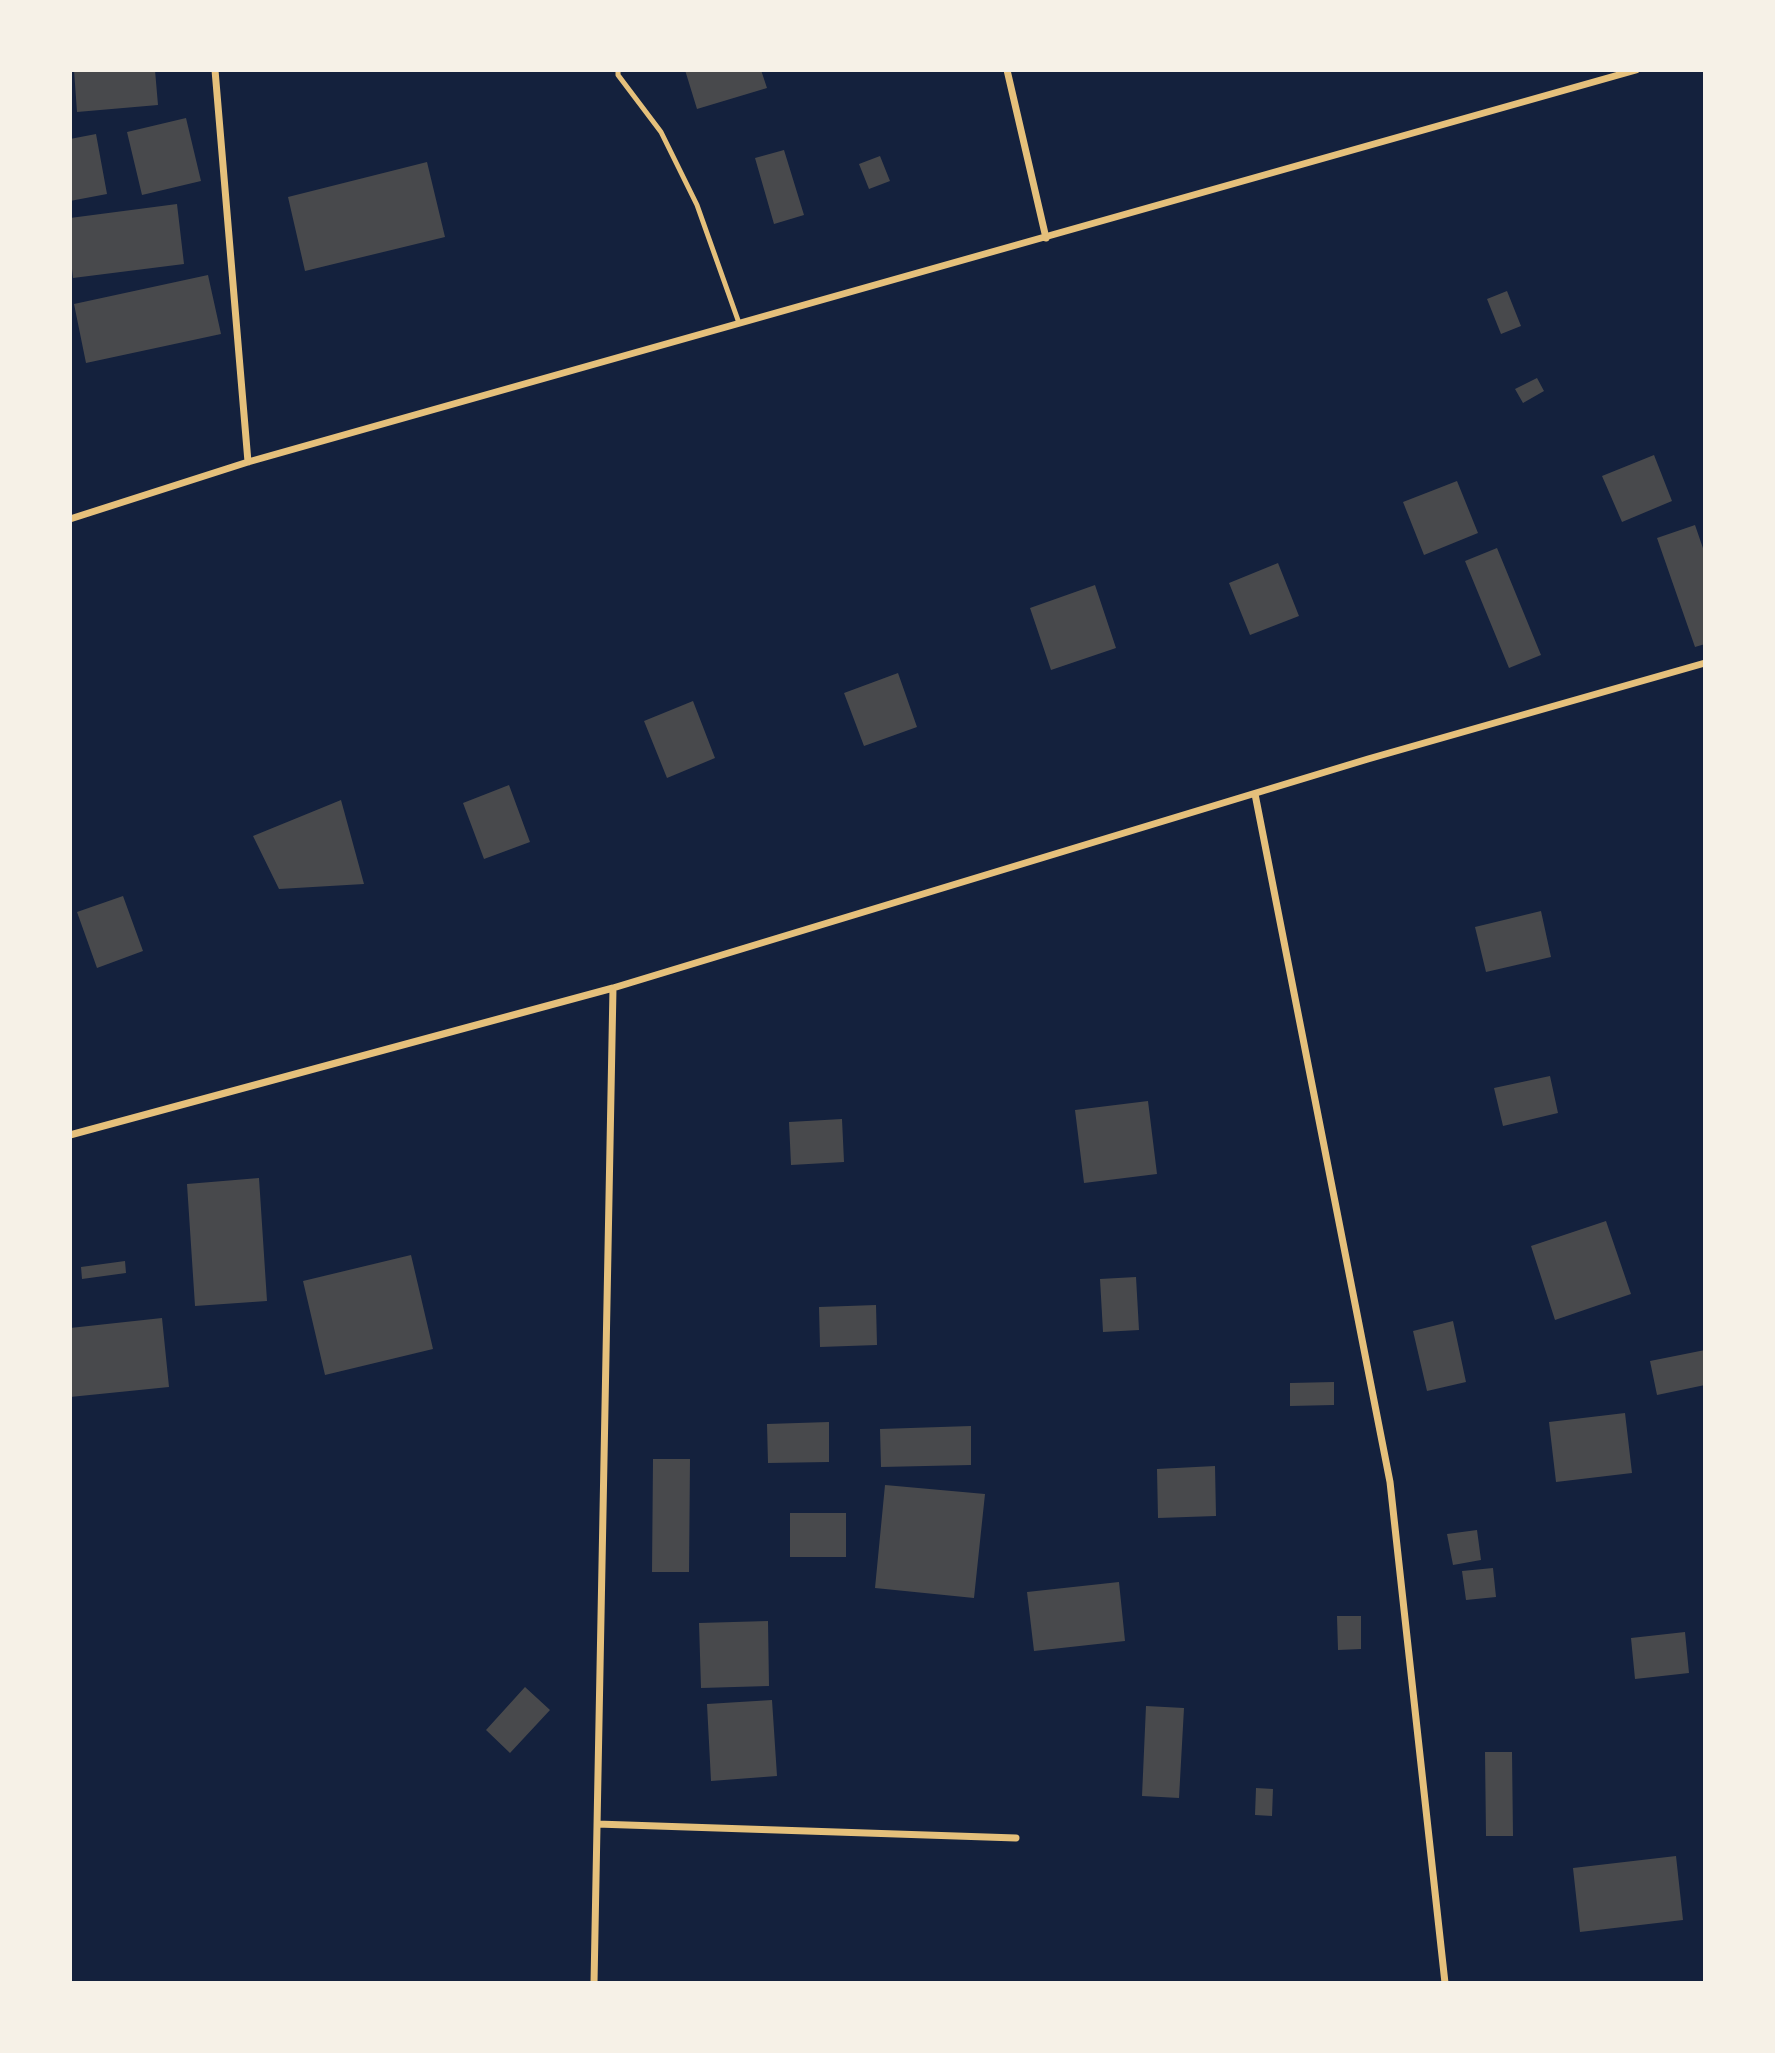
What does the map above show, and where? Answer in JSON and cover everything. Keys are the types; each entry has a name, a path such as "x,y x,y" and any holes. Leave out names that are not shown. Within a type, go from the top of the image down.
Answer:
{"street":[{"path":"215,70 248,462"},
{"path":"1007,70 1046,238"},
{"path":"70,519 248,462 1636,70"},
{"path":"70,1135 612,988 1255,794 1705,663"},
{"path":"1255,794 1390,1482 1445,1983"},
{"path":"594,1983 612,988"},
{"path":"597,1824 1016,1838"}],"lane":[{"path":"618,70 618,75 661,132 697,205 739,323"}],"building":[{"path":"74,70 155,70 158,105 77,112"},
{"path":"685,70 761,70 767,88 697,109"},
{"path":"186,118 201,181 142,195 127,132"},
{"path":"96,134 107,194 70,201 70,139"},
{"path":"784,150 804,215 774,224 755,158"},
{"path":"880,156 890,181 869,189 859,164"},
{"path":"427,162 445,237 305,271 288,197"},
{"path":"177,204 184,264 73,278 70,218"},
{"path":"208,275 221,334 86,363 74,304"},
{"path":"1507,291 1521,326 1501,334 1487,299"},
{"path":"1537,378 1544,391 1523,403 1515,389"},
{"path":"1654,455 1672,501 1622,522 1602,476"},
{"path":"1457,481 1478,533 1424,555 1403,502"},
{"path":"1695,525 1705,554 1705,644 1695,647 1657,538"},
{"path":"1497,548 1541,655 1509,668 1465,561"},
{"path":"1278,563 1299,616 1250,635 1229,583"},
{"path":"1095,585 1116,648 1051,670 1030,608"},
{"path":"898,673 917,727 864,746 844,693"},
{"path":"693,701 715,758 667,778 644,721"},
{"path":"509,785 530,842 484,859 463,803"},
{"path":"341,800 364,884 279,889 253,836"},
{"path":"123,896 143,951 97,968 77,912"},
{"path":"1541,911 1551,957 1486,972 1475,927"},
{"path":"1550,1076 1558,1113 1503,1126 1494,1088"},
{"path":"1148,1101 1157,1174 1084,1183 1075,1110"},
{"path":"842,1119 844,1162 791,1165 789,1122"},
{"path":"259,1178 267,1301 195,1306 187,1184"},
{"path":"1606,1221 1631,1294 1555,1320 1531,1246"},
{"path":"411,1255 433,1349 325,1375 303,1281"},
{"path":"125,1261 126,1273 82,1279 81,1267"},
{"path":"1136,1277 1139,1330 1103,1332 1100,1279"},
{"path":"876,1305 877,1345 820,1347 819,1307"},
{"path":"162,1318 169,1387 70,1397 70,1328"},
{"path":"1453,1321 1466,1382 1427,1391 1413,1331"},
{"path":"1705,1350 1705,1385 1657,1395 1650,1361"},
{"path":"1334,1382 1334,1405 1290,1406 1290,1383"},
{"path":"1625,1413 1632,1473 1556,1482 1549,1422"},
{"path":"829,1422 829,1462 768,1463 767,1424"},
{"path":"971,1426 971,1465 881,1467 880,1429"},
{"path":"653,1459 690,1459 689,1572 652,1572"},
{"path":"1215,1466 1216,1516 1158,1518 1157,1469"},
{"path":"885,1485 985,1494 974,1598 875,1588"},
{"path":"790,1513 846,1513 846,1557 790,1557"},
{"path":"1477,1530 1481,1560 1453,1565 1447,1534"},
{"path":"1493,1568 1496,1597 1466,1600 1462,1571"},
{"path":"1119,1582 1125,1641 1034,1651 1027,1592"},
{"path":"1337,1616 1361,1616 1361,1649 1338,1650"},
{"path":"768,1621 769,1686 701,1688 699,1623"},
{"path":"1685,1632 1689,1673 1635,1679 1631,1638"},
{"path":"525,1687 550,1710 510,1753 486,1730"},
{"path":"772,1700 777,1776 711,1781 707,1704"},
{"path":"1146,1706 1184,1708 1179,1798 1142,1796"},
{"path":"1485,1752 1512,1752 1513,1836 1486,1836"},
{"path":"1256,1788 1273,1789 1272,1816 1255,1815"},
{"path":"1676,1856 1683,1920 1580,1932 1573,1868"}]}
